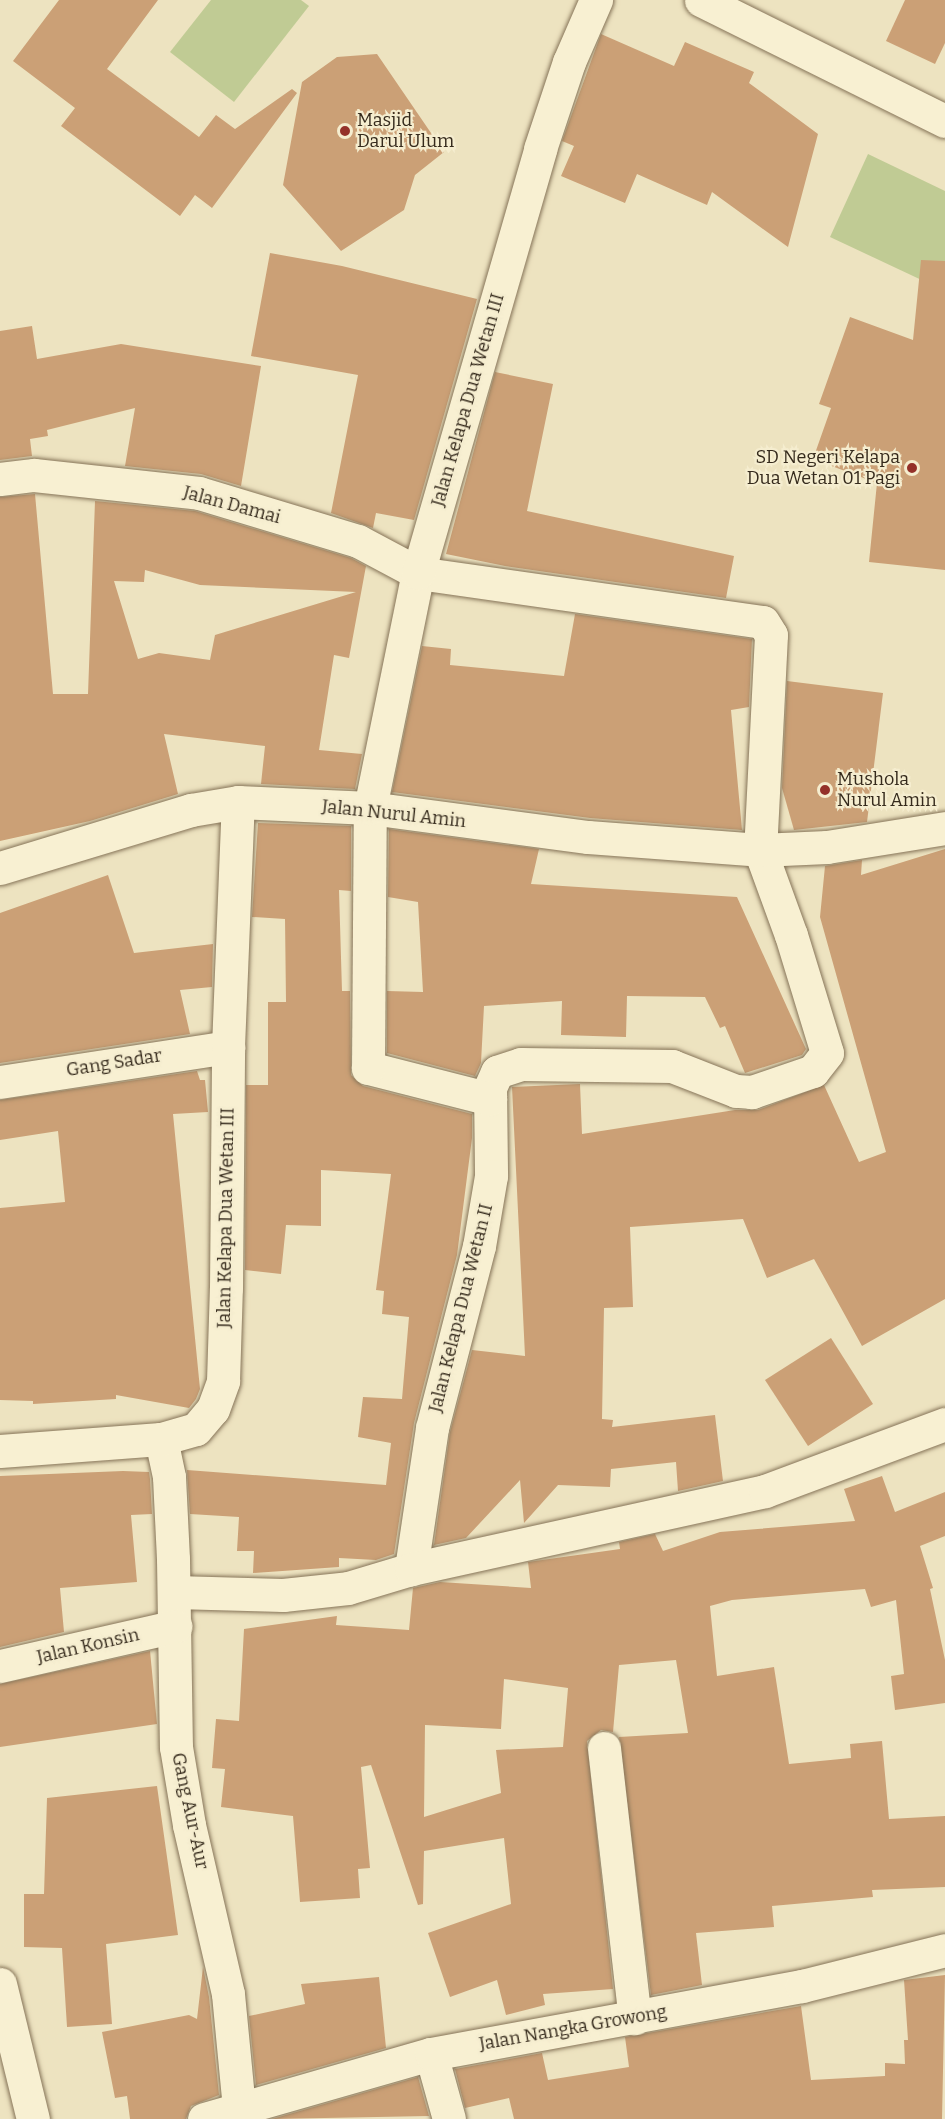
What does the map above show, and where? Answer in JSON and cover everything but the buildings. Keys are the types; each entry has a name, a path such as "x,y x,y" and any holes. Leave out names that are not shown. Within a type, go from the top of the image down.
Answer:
{"street":[{"name":"Jalan Kelapa Dua Wetan III","path":"490,1099 368,1068 370,808 418,573 540,149 569,62 596,0"},
{"path":"701,0 945,121"},
{"name":"Jalan Damai","path":"0,479 34,475 199,493 358,541 418,573 763,622 772,643 760,850"},
{"name":"Jalan Kelapa Dua Wetan III","path":"0,1451 161,1439 196,1429 213,1409 222,1381 228,1047 238,802"},
{"name":"Jalan Nurul Amin","path":"0,868 190,810 238,802 370,808 588,837 760,850 827,847 945,828"},
{"name":"Jalan Kelapa Dua Wetan II","path":"411,1569 432,1428 479,1246 489,1188 492,1078 497,1072 520,1064 672,1066 736,1091 752,1092 819,1067 827,1053 825,1038 760,850"},
{"name":"Gang Sadar","path":"0,1082 228,1047"},
{"path":"175,1592 283,1595 348,1588 411,1569 765,1491 945,1424"},
{"name":"Gang Aur-Aur","path":"161,1439 169,1477 175,1592 176,1747 189,1825 228,1994 239,2109"},
{"name":"Jalan Konsin","path":"0,1666 176,1626"},
{"path":"604,1748 635,2018"},
{"name":"Jalan Nangka Growong","path":"204,2119 431,2054 802,1986 945,1950"},
{"path":"0,1984 33,2119"},
{"path":"431,2054 449,2119"}],"green space":[{"path":"211,0 301,0 309,6 234,102 170,52"},
{"path":"868,154 945,191 945,291 830,237"}],"place":[{"name":"Masjid Darul Ulum","path":"345,131"},
{"name":"SD Negeri Kelapa Dua Wetan 01 Pagi","path":"912,468"},
{"name":"Mushola Nurul Amin","path":"825,790"}]}
